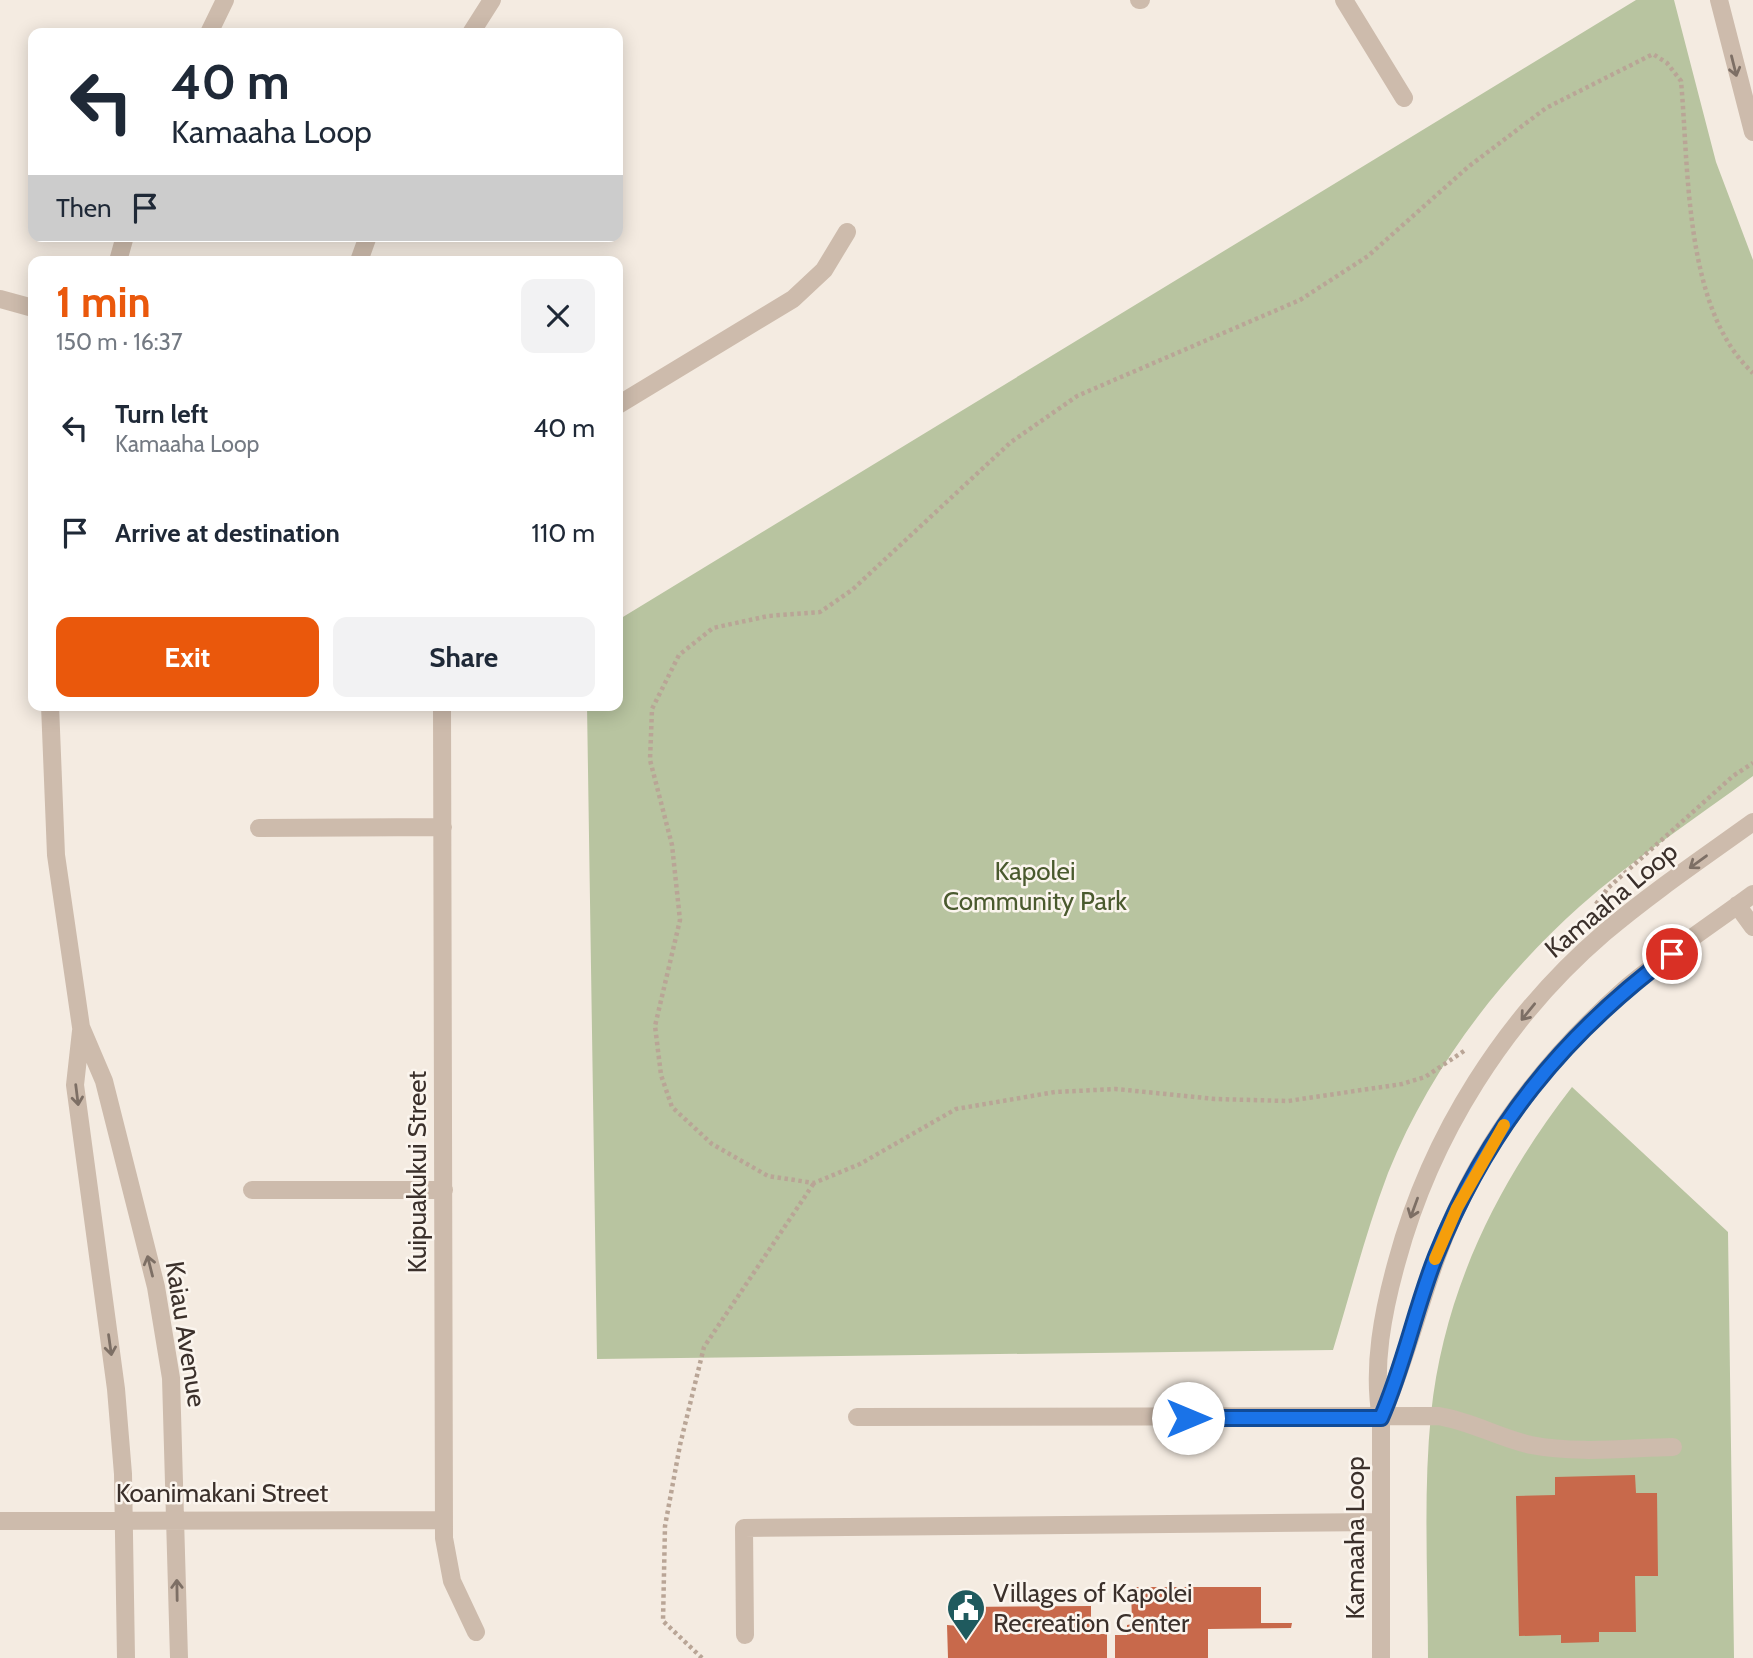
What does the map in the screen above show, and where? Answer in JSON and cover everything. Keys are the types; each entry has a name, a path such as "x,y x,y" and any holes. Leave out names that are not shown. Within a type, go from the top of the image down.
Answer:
{"street":[{"path":"211,28 225,0"},
{"path":"474,28 492,0"},
{"path":"1344,0 1404,98"},
{"path":"1719,0 1753,132"},
{"path":"623,402 793,299 824,270 847,232"},
{"path":"0,299 28,307"},
{"name":"Kaiau Avenue","path":"50,711 56,855 81,1027 75,1085 116,1389 124,1519 126,1658"},
{"name":"Kuipuakukui Street","path":"442,711 444,1520 452,1581 476,1632"},
{"name":"Kamaaha Loop","path":"1381,1658 1381,1418 1377,1392 1380,1351 1387,1295 1403,1239 1423,1185 1447,1132 1476,1082 1534,1004 1586,951 1641,903 1753,822"},
{"path":"259,828 443,827"},
{"name":"Kamaaha Loop","path":"1381,1418 1393,1391 1418,1306 1457,1208 1483,1158 1513,1111 1548,1066 1586,1025 1627,987 1753,894"},
{"path":"1737,905 1753,927"},
{"name":"Kaiau Avenue","path":"81,1027 104,1081 164,1333 174,1428 179,1658"},
{"path":"252,1190 444,1189"},
{"path":"857,1417 1453,1418 1528,1444 1554,1449 1673,1447"},
{"name":"Koanimakani Street","path":"0,1521 444,1520"},
{"path":"745,1636 744,1528 1380,1522"}],"path":[{"path":"1402,1084 1288,1101 1215,1099 1116,1089 1055,1092 956,1109 860,1164 814,1183 768,1176 712,1144 672,1107 662,1075 655,1026 680,920 672,845 650,760 652,709 679,655 713,628 768,615 820,612 852,590 1012,442 1077,396 1300,300 1368,256 1468,167 1546,108 1653,54 1667,63 1681,81 1700,277 1712,312 1744,365 1753,373"},
{"path":"702,1658 663,1621 665,1526 680,1445 704,1347 814,1183"}],"green space":[{"name":"Kapolei Community Park","path":"1636,0 1674,0 1716,162 1753,260 1753,776 1642,856 1579,907 1521,965 1468,1029 1424,1099 1388,1173 1333,1350 597,1359 587,711 623,711 623,617"},
{"path":"1572,1087 1728,1232 1734,1658 1428,1658 1429,1444 1438,1369 1448,1325 1478,1241 1498,1201 1520,1162"}],"building":[{"path":"1635,1475 1636,1493 1657,1493 1658,1576 1635,1576 1636,1632 1599,1632 1599,1642 1561,1643 1561,1635 1519,1636 1516,1496 1555,1495 1555,1477"},
{"path":"1131,1587 1261,1587 1261,1623 1292,1623 1291,1628 1208,1629 1208,1658 1115,1658 1115,1635 1127,1635 1127,1625 1132,1624"},
{"path":"1091,1606 1091,1634 1107,1634 1107,1658 948,1658 947,1625 959,1626 960,1607"}],"slow traffic":[{"path":"1435,1259 1457,1208 1504,1125"}],"place":[{"name":"Villages of Kapolei Recreation Center","path":"966,1642"}],"route":[{"path":"1188,1418 1381,1418 1393,1391 1418,1306 1436,1257 1483,1158 1513,1111 1548,1066 1586,1025 1627,987 1672,954"}]}
